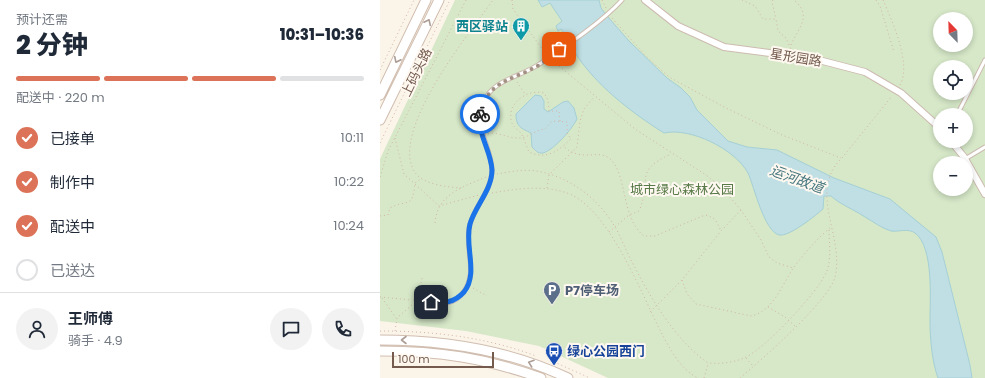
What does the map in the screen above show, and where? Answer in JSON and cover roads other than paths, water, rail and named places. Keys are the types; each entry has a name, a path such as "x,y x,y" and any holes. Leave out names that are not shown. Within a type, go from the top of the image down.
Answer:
{"main road":[{"name":"上码头路","path":"380,95 426,0"},
{"name":"上码头路","path":"380,120 439,0"},
{"path":"380,340 415,340 493,352 550,370 568,378"},
{"path":"380,351 445,354 482,359 541,378"}],"street":[{"name":"星形园路","path":"645,0 678,26 724,47 815,59 865,72 896,90 933,122"},
{"path":"956,148 963,156"},
{"path":"973,173 985,194"}],"lane":[{"path":"416,300 446,304 457,300 469,285 471,272 469,226 475,211 485,194 492,175 490,155 482,136 479,121 483,103 494,88 513,76 540,65 608,13 622,0"},
{"path":"961,108 985,60"},
{"path":"970,156 985,147"}],"water":[{"name":"运河故道","path":"538,0 599,0 601,8 629,41 667,78 681,88 690,97 697,110 728,141 747,147 777,150 834,178 890,199 936,237 942,252 972,378 938,378 934,365 931,342 930,274 928,261 921,240 915,233 906,230 891,231 884,228 831,196 824,196 823,209 789,233 779,235 774,232 764,217 748,173 742,164 723,148 699,137 686,133 664,133 614,97 582,63 574,51 576,48 561,29 558,31 556,26 562,21 550,3 542,7"},
{"path":"535,95 541,96 544,101 544,109 548,112 563,102 568,101 574,108 577,119 562,139 552,148 543,153 538,152 532,147 531,133 524,130 518,124 516,118 516,114"}],"place":[{"name":"西区驿站","path":"521,41"},
{"name":"P7停车场","path":"552,305"},
{"name":"绿心公园西门","path":"554,366"}],"park label":[{"name":"城市绿心森林公园","path":"682,189"}]}
